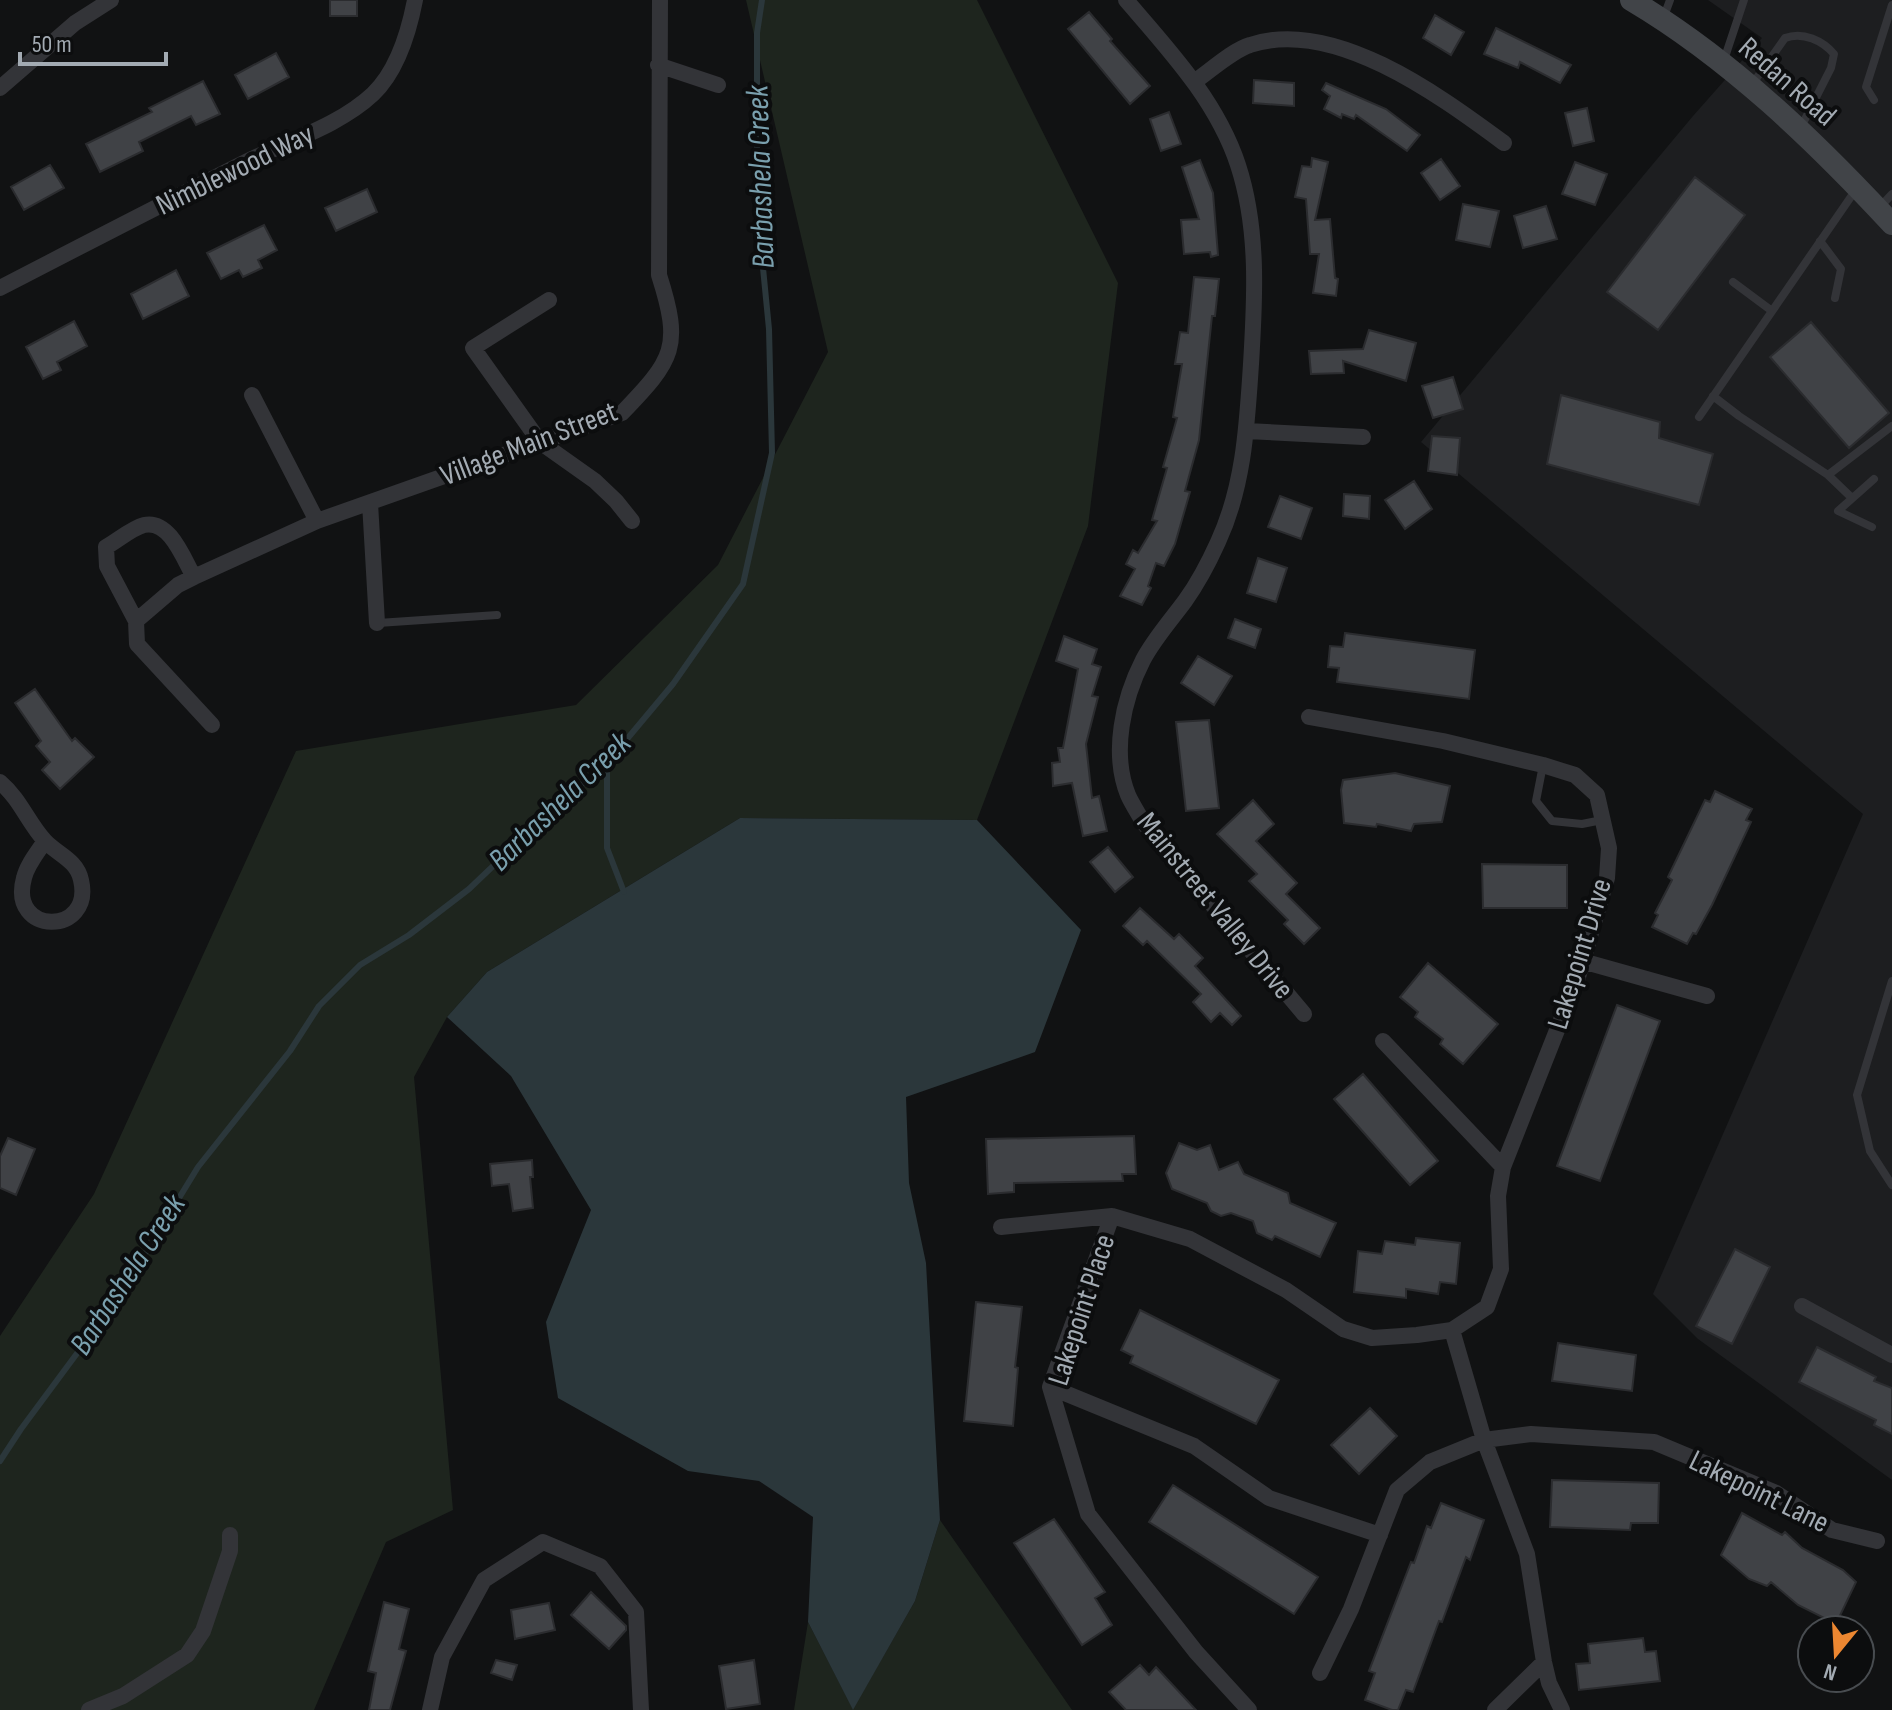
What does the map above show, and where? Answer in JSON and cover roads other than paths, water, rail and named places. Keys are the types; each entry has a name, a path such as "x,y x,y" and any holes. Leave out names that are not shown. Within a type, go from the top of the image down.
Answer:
{"main road":[{"name":"Redan Road","path":"1631,0 1666,10 1857,187 1887,209"}],"street":[{"path":"0,88 75,23 111,0"},
{"name":"Nimblewood Way","path":"0,288 250,160 351,113 376,91 393,65 411,20 415,0"},
{"name":"Village Main Street","path":"136,621 178,585 317,521 622,413 662,367 671,350 671,313 659,275 660,0"},
{"name":"Mainstreet Valley Drive","path":"1126,0 1194,82 1221,127 1238,165 1248,208 1254,261 1254,321 1247,431 1239,477 1219,541 1188,598 1143,659 1122,718 1119,752 1127,794 1143,822 1304,1014"},
{"path":"1194,82 1248,45 1286,38 1321,43 1400,75 1449,103 1504,143"},
{"path":"658,65 718,85"},
{"path":"549,300 473,348 540,442 595,481 632,521"},
{"path":"252,395 317,521"},
{"path":"1247,431 1363,437"},
{"path":"370,503 377,623"},
{"path":"194,577 170,535 160,526 145,525 106,547 107,566 136,621 137,644 212,725"},
{"name":"Lakepoint Drive","path":"1309,717 1443,741 1575,775 1597,795 1603,820 1609,848 1607,878 1582,961 1503,1167 1498,1196 1501,1269 1487,1307 1452,1330"},
{"path":"0,782 24,808 45,841 70,860 81,879 82,898 76,913 67,920 40,920 29,913 22,902 24,876 45,841"},
{"path":"1582,961 1707,996"},
{"path":"1383,1041 1503,1167"},
{"path":"1001,1227 1112,1216"},
{"name":"Lakepoint Place","path":"1249,1710 1196,1652 1088,1514 1050,1387 1112,1216 1190,1239 1286,1290 1343,1329 1372,1338 1452,1330"},
{"path":"1802,1306 1892,1355"},
{"path":"1452,1330 1484,1440 1527,1554 1544,1662 1549,1683 1562,1710"},
{"path":"1050,1387 1194,1446 1269,1498 1380,1535"},
{"name":"Lakepoint Lane","path":"1320,1673 1351,1609 1397,1490 1430,1462 1484,1440 1531,1434 1654,1442 1776,1493 1832,1530 1877,1541"},
{"path":"89,1710 123,1696 187,1655 203,1631 230,1551 230,1535"},
{"path":"430,1710 442,1657 484,1580 543,1542 600,1566 636,1612 641,1710"},
{"path":"1495,1710 1544,1662"}],"lane":[{"path":"1722,65 1744,0"},
{"path":"1874,100 1866,87 1892,5"},
{"path":"1750,88 1785,38 1794,34 1824,42 1834,54 1831,68 1799,131"},
{"path":"1699,417 1857,187"},
{"path":"1820,241 1841,269 1835,298"},
{"path":"1733,282 1772,311"},
{"path":"1713,396 1828,475 1852,498"},
{"path":"1828,475 1892,426"},
{"path":"1872,527 1838,511 1874,479"},
{"path":"377,623 497,615"},
{"path":"1543,765 1536,801 1552,821 1582,824 1603,820"},
{"path":"1892,981 1857,1095 1870,1151 1892,1185"}],"waterway":[{"name":"Barbashela Creek","path":"0,1461 118,1298 198,1167 290,1051 319,1006 360,965 409,935 469,889 554,808 607,763 673,684 743,584 772,453 769,329 757,207 757,33 762,0"},
{"path":"607,763 607,848 624,892"}]}
